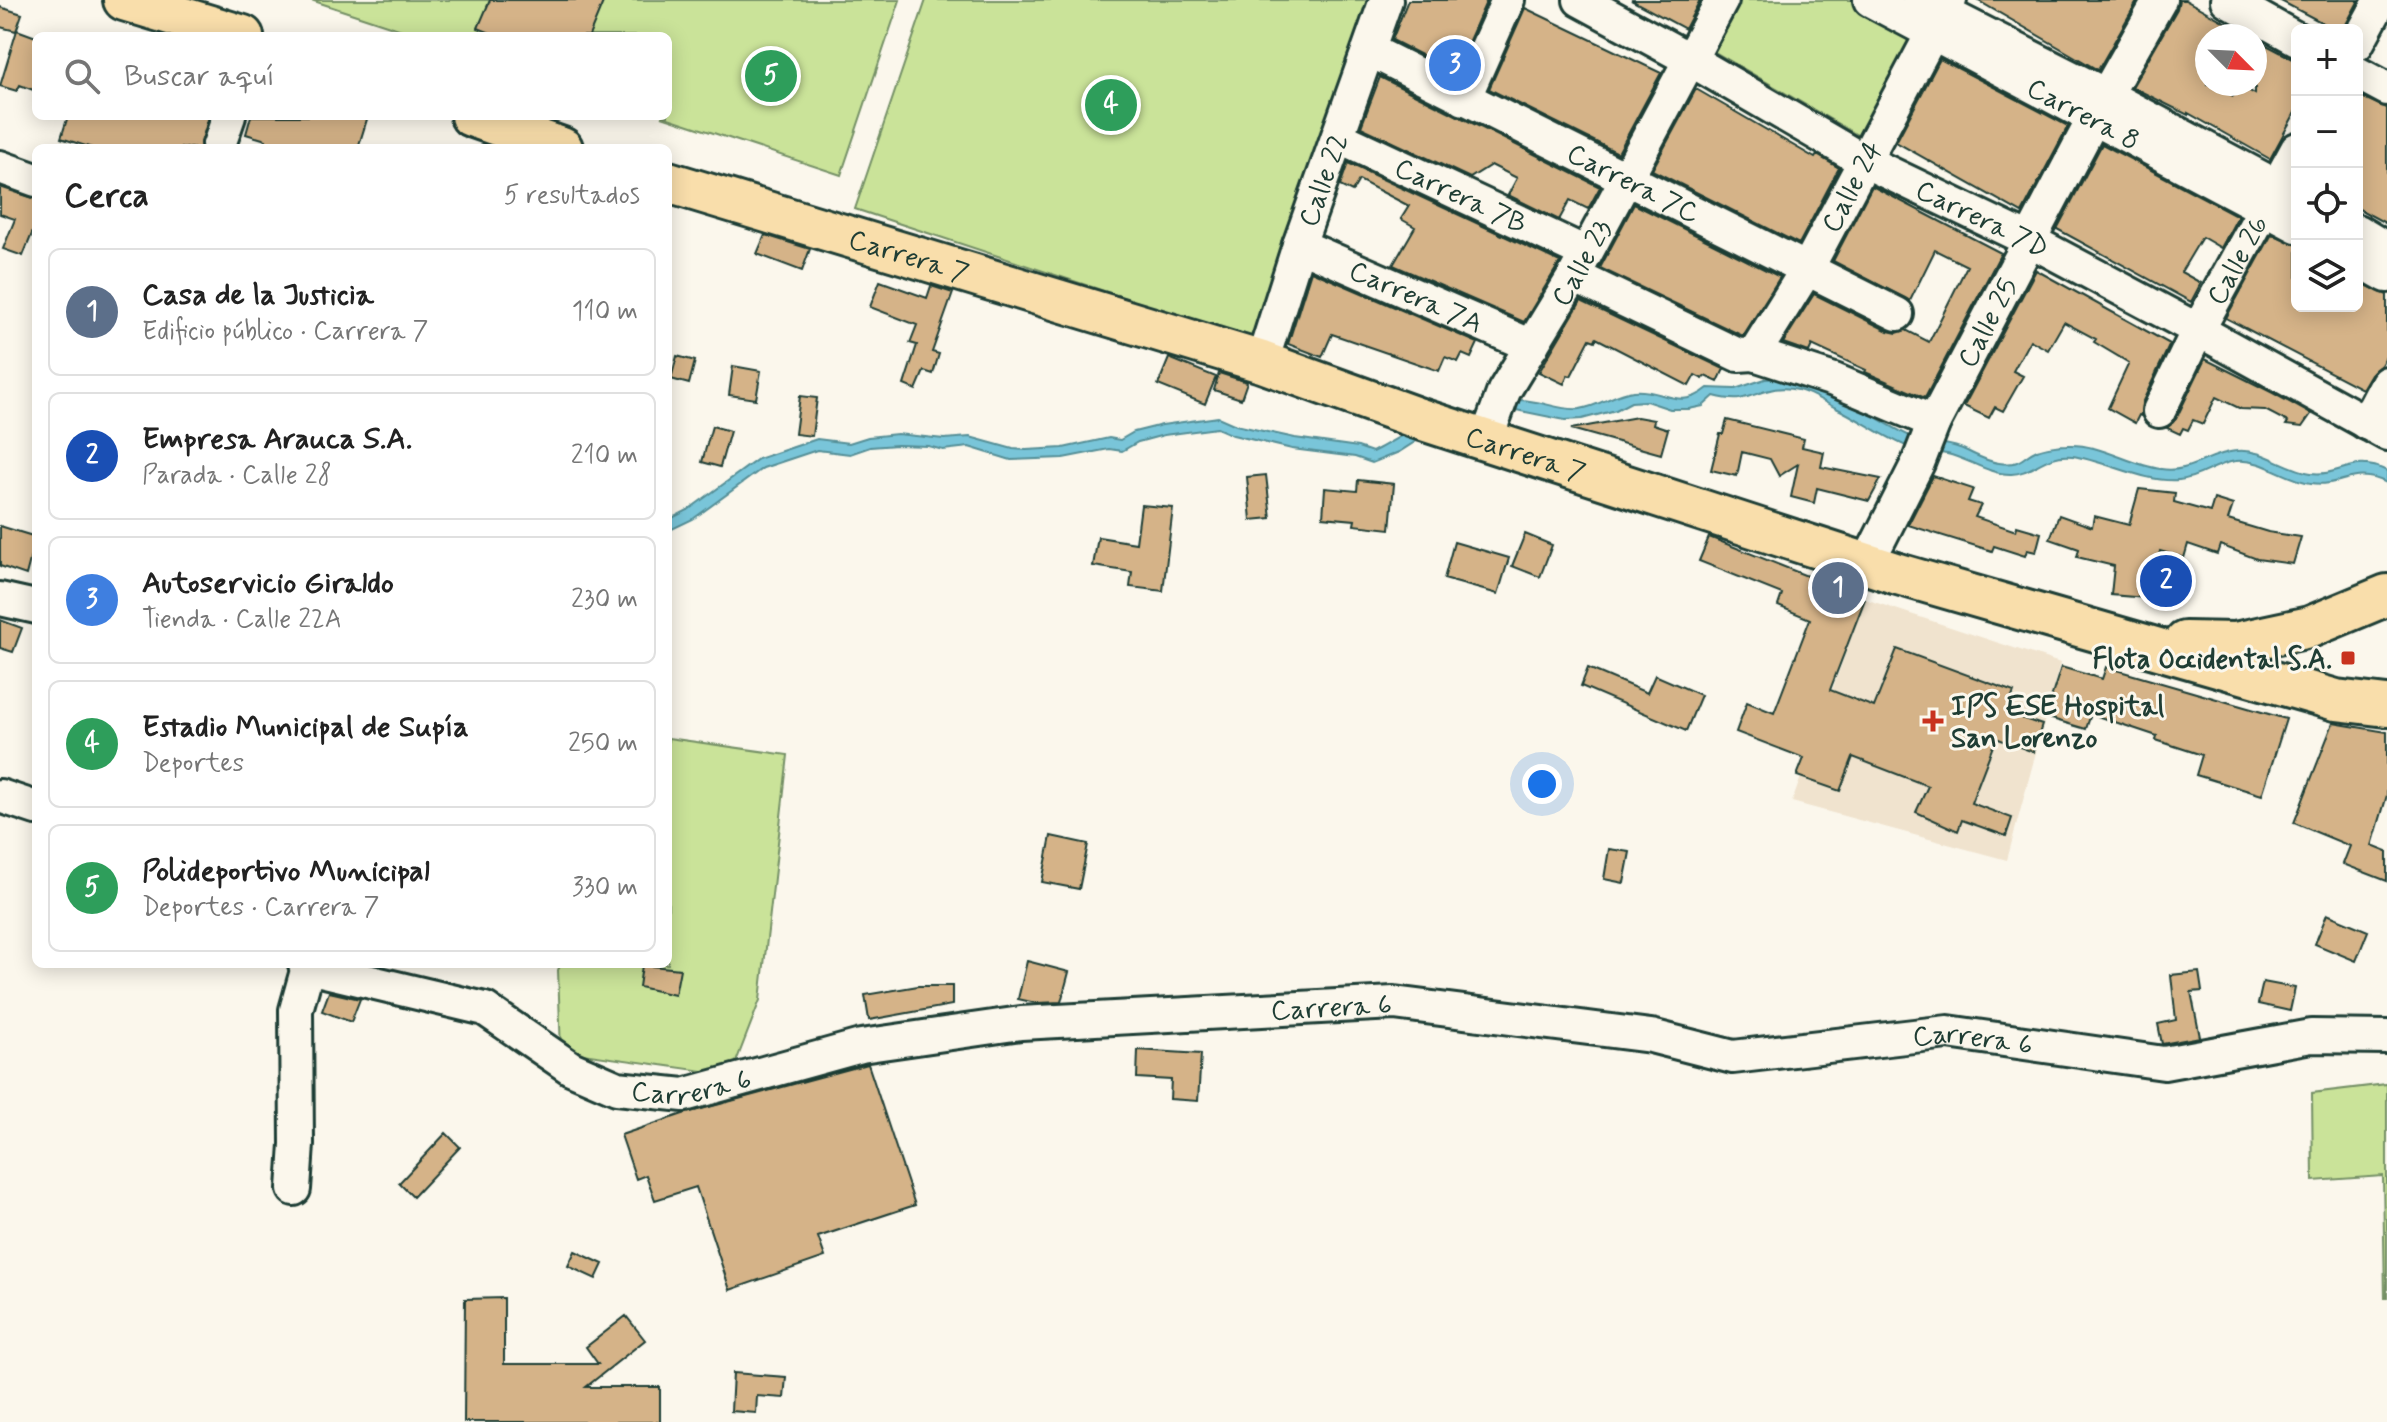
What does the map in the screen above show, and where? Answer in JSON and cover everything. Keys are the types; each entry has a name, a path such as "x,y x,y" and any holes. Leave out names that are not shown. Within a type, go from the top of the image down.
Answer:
{"main road":[{"path":"124,0 201,10 237,32"},
{"path":"482,120 551,144"},
{"name":"Carrera 7","path":"672,183 1262,362 1417,418 1477,432 1867,564 2336,700 2387,706"},
{"path":"2137,641 2235,643 2310,627 2387,595"}],"street":[{"name":"Calle 22","path":"1262,362 1299,245 1386,0"},
{"path":"1464,99 1508,0"},
{"name":"Carrera 7D","path":"1580,0 1689,59 1864,161 2031,241 2376,428"},
{"name":"Calle 23","path":"1477,432 1580,264 1722,0"},
{"name":"Carrera 8","path":"1870,0 1936,12 2100,106 2279,197 2291,216"},
{"name":"Calle 25","path":"1867,564 1918,463 1932,427 2100,106 2160,0"},
{"path":"2227,0 2291,36"},
{"path":"2363,33 2381,0"},
{"name":"Calle 24","path":"1746,354 1807,269 1864,161 1936,12"},
{"name":"Carrera 7C","path":"1369,50 1897,314"},
{"path":"2363,76 2387,89"},
{"path":"219,144 228,120"},
{"name":"Carrera 7B","path":"1338,137 1746,354 1834,380 1932,427"},
{"name":"Calle 26","path":"2159,411 2198,330 2279,197 2291,165"},
{"path":"0,167 32,179"},
{"path":"2363,235 2387,249"},
{"name":"Carrera 7A","path":"1299,245 1532,346"},
{"path":"2363,262 2387,276"},
{"path":"2376,428 2387,383"},
{"path":"0,599 32,606"},
{"path":"0,796 32,807"},
{"path":"294,1189 297,1144 296,1010 306,968"},
{"name":"Carrera 6","path":"314,968 485,1009 582,1073 617,1088 684,1095 861,1046 1021,1023 1394,1003 1651,1036 1733,1057 1948,1032 2164,1063 2311,1036 2387,1037"}],"shaded area":[{"name":"IPS ESE Hospital San Lorenzo","path":"1865,599 2060,663 2007,860 1792,802"}],"green space":[{"path":"311,0 900,0 841,175 672,119 672,32 408,32"},
{"path":"926,0 1367,0 1253,340 855,209"},
{"path":"1736,0 1851,0 1916,37 1864,139 1708,48"},
{"path":"672,739 788,755 760,1000 731,1075 561,1051 558,970 672,968"},
{"path":"2387,1084 2385,1298 2383,1176 2313,1181 2312,1093"}],"water":[{"path":"1765,379 1798,380 1815,385 1912,437 1954,446 1994,462 2012,463 2040,449 2079,445 2149,467 2171,470 2226,453 2246,451 2311,473 2356,465 2375,466 2387,471 2387,483 2375,478 2356,477 2331,483 2311,483 2246,461 2229,462 2186,479 2166,480 2072,456 2054,458 2018,473 2002,473 1947,454 1911,448 1808,393 1780,388 1739,399 1714,396 1703,406 1689,409 1670,409 1646,401 1631,402 1616,410 1582,419 1565,420 1516,410 1491,422 1429,433 1399,452 1372,463 1355,457 1292,449 1233,435 1217,428 1164,435 1138,442 1122,451 1109,449 1063,458 1011,460 969,447 943,450 897,445 870,447 850,454 817,450 763,468 693,519 672,529 672,518 688,510 758,459 817,439 849,443 897,434 944,439 970,437 1013,449 1063,448 1109,438 1120,440 1134,432 1162,425 1218,417 1236,425 1372,452 1437,417 1486,413 1516,400 1580,409 1633,391 1679,399 1698,395 1708,388 1735,389"}],"building":[{"path":"490,0 604,0 591,32 488,32 478,28"},
{"path":"1408,0 1487,0 1455,72 1392,40"},
{"path":"1631,0 1700,0 1685,29"},
{"path":"1977,0 2138,0 2098,70"},
{"path":"2179,0 2185,0 2228,24 2195,24 2195,96 2267,96 2267,45 2291,58 2291,120 2270,159 2188,113 2132,87 2177,9"},
{"path":"2279,0 2359,0 2346,24 2325,24"},
{"path":"0,7 22,14 16,31 0,27"},
{"path":"1525,8 1661,73 1618,153 1489,89"},
{"path":"17,30 32,36 32,90 20,85 17,91 0,86"},
{"path":"1940,59 2068,126 2022,213 1896,142"},
{"path":"1380,77 1600,187 1588,209 1570,200 1559,220 1508,195 1517,178 1491,165 1470,178 1361,127"},
{"path":"1696,89 1815,158 1817,155 1839,168 1799,244 1652,170"},
{"path":"2363,98 2387,108 2387,224 2363,211"},
{"path":"67,120 208,120 201,144 80,144 61,138"},
{"path":"250,120 367,120 359,144 265,144 266,140 246,134"},
{"path":"2102,144 2238,216 2221,248 2202,237 2181,272 2201,283 2191,302 2057,229"},
{"path":"1348,163 1560,262 1524,322 1393,265 1415,227 1401,219 1409,206 1359,180 1352,192 1340,186"},
{"path":"1872,186 2001,253 1925,398 1812,345 1809,352 1783,343 1814,294 1888,331 1897,333 1906,330 1929,342 1967,266 1935,250 1910,301 1833,261"},
{"path":"0,187 32,198 32,234 23,256 3,249 15,219 0,214"},
{"path":"1634,204 1780,277 1743,336 1600,268"},
{"path":"2272,234 2291,242 2291,312 2363,312 2363,284 2387,295 2387,355 2362,389 2226,318"},
{"path":"765,235 810,249 802,271 757,254"},
{"path":"2036,270 2170,344 2142,403 2141,416 2135,423 2108,408 2129,363 2094,342 2096,339 2064,322 2048,350 2030,340 2013,371 2023,376 2003,411 1995,407 1989,418 1964,406"},
{"path":"1311,271 1478,343 1471,358 1462,354 1458,362 1445,357 1439,371 1332,334 1322,357 1288,344"},
{"path":"880,281 927,298 931,286 953,293 932,352 939,354 933,374 924,371 916,390 904,385 917,345 910,343 917,325 870,307"},
{"path":"1581,301 1724,369 1718,382 1695,375 1689,386 1596,338 1595,341 1590,339 1564,384 1539,372"},
{"path":"677,356 695,361 689,384 672,379"},
{"path":"1169,358 1216,377 1205,404 1158,385"},
{"path":"2205,359 2311,414 2302,427 2286,425 2288,422 2265,410 2241,409 2216,397 2203,424 2193,420 2188,430 2183,428 2180,434 2167,428 2176,419"},
{"path":"733,366 761,371 756,399 729,395"},
{"path":"1219,373 1247,382 1241,399 1214,390"},
{"path":"800,396 817,398 812,436 795,434"},
{"path":"1637,417 1654,420 1653,424 1668,429 1661,454 1571,429"},
{"path":"1727,420 1804,439 1802,447 1824,452 1821,467 1881,479 1869,501 1817,488 1814,503 1791,497 1798,464 1779,476 1770,459 1742,452 1737,476 1711,470 1720,434 1723,434"},
{"path":"712,426 730,431 720,467 702,462"},
{"path":"1266,475 1271,518 1251,520 1247,477"},
{"path":"1933,476 1973,489 1968,501 1981,505 1975,517 2016,531 2017,526 2041,533 2036,552 2027,550 2025,556 1994,546 1992,551 1908,525"},
{"path":"1358,480 1394,484 1390,529 1354,525 1355,520 1323,517 1325,488 1357,491"},
{"path":"2139,489 2175,493 2174,502 2210,512 2214,499 2233,505 2228,520 2268,532 2301,537 2293,564 2257,559 2220,545 2217,554 2188,544 2184,558 2160,551 2157,569 2149,567 2146,598 2111,595 2114,566 2077,557 2079,549 2050,539 2059,515 2092,527 2094,516 2129,525"},
{"path":"1141,505 1173,508 1163,591 1130,587 1132,572 1093,566 1098,537 1136,543"},
{"path":"0,526 32,536 32,552 26,575 0,566"},
{"path":"1525,534 1552,545 1540,577 1512,566"},
{"path":"1709,537 1865,599 1830,690 1874,707 1897,649 2014,692 2006,713 2042,725 2033,752 1996,738 1971,803 2012,818 2006,836 1962,820 1958,831 1916,812 1928,786 1853,757 1840,791 1797,776 1804,758 1736,732 1747,702 1774,713 1810,619 1778,606 1782,594 1699,561"},
{"path":"1454,542 1509,558 1498,594 1444,579"},
{"path":"0,620 22,628 13,652 0,648"},
{"path":"2061,667 2102,679 2106,667 2286,719 2262,795 2196,775 2202,755 2156,740 2157,736 2091,714 2086,729 2045,717"},
{"path":"1588,668 1647,693 1655,675 1701,695 1686,731 1581,686"},
{"path":"2333,723 2387,732 2387,795 2372,846 2387,852 2387,881 2343,864 2350,846 2294,823"},
{"path":"1051,836 1088,844 1079,889 1042,882"},
{"path":"1609,849 1630,852 1624,883 1604,879"},
{"path":"2327,914 2368,931 2356,961 2315,944"},
{"path":"1027,961 1069,972 1061,1002 1036,1003 1018,999"},
{"path":"642,968 680,969 675,995 639,987"},
{"path":"2199,972 2202,991 2191,992 2200,1037 2162,1044 2158,1024 2176,1020 2171,975"},
{"path":"2263,982 2295,988 2290,1011 2258,1004"},
{"path":"918,986 952,986 952,1005 869,1020 865,995"},
{"path":"329,992 360,999 351,1022 322,1011"},
{"path":"1138,1050 1201,1054 1198,1101 1170,1099 1171,1080 1137,1078"},
{"path":"868,1064 915,1205 818,1237 825,1257 730,1290 696,1187 655,1200 646,1175 636,1179 621,1135 683,1114"},
{"path":"446,1133 460,1147 413,1197 399,1183"},
{"path":"575,1251 603,1264 596,1279 568,1266"},
{"path":"504,1298 504,1364 598,1364 586,1347 626,1316 645,1340 586,1387 660,1387 660,1422 464,1422 465,1299"},
{"path":"733,1373 786,1377 784,1398 757,1396 756,1413 731,1411"}],"place":[{"name":"Autoservicio Giraldo","path":"1455,65"},
{"name":"Polideportivo Municipal","path":"771,76"},
{"name":"Estadio Municipal de Supía","path":"1111,105"},
{"name":"Empresa Arauca S.A.","path":"2166,581"},
{"name":"Casa de la Justicia","path":"1838,588"},
{"name":"Flota Occidental S.A.","path":"2348,658"},
{"name":"IPS ESE Hospital San Lorenzo","path":"1933,721"}]}
